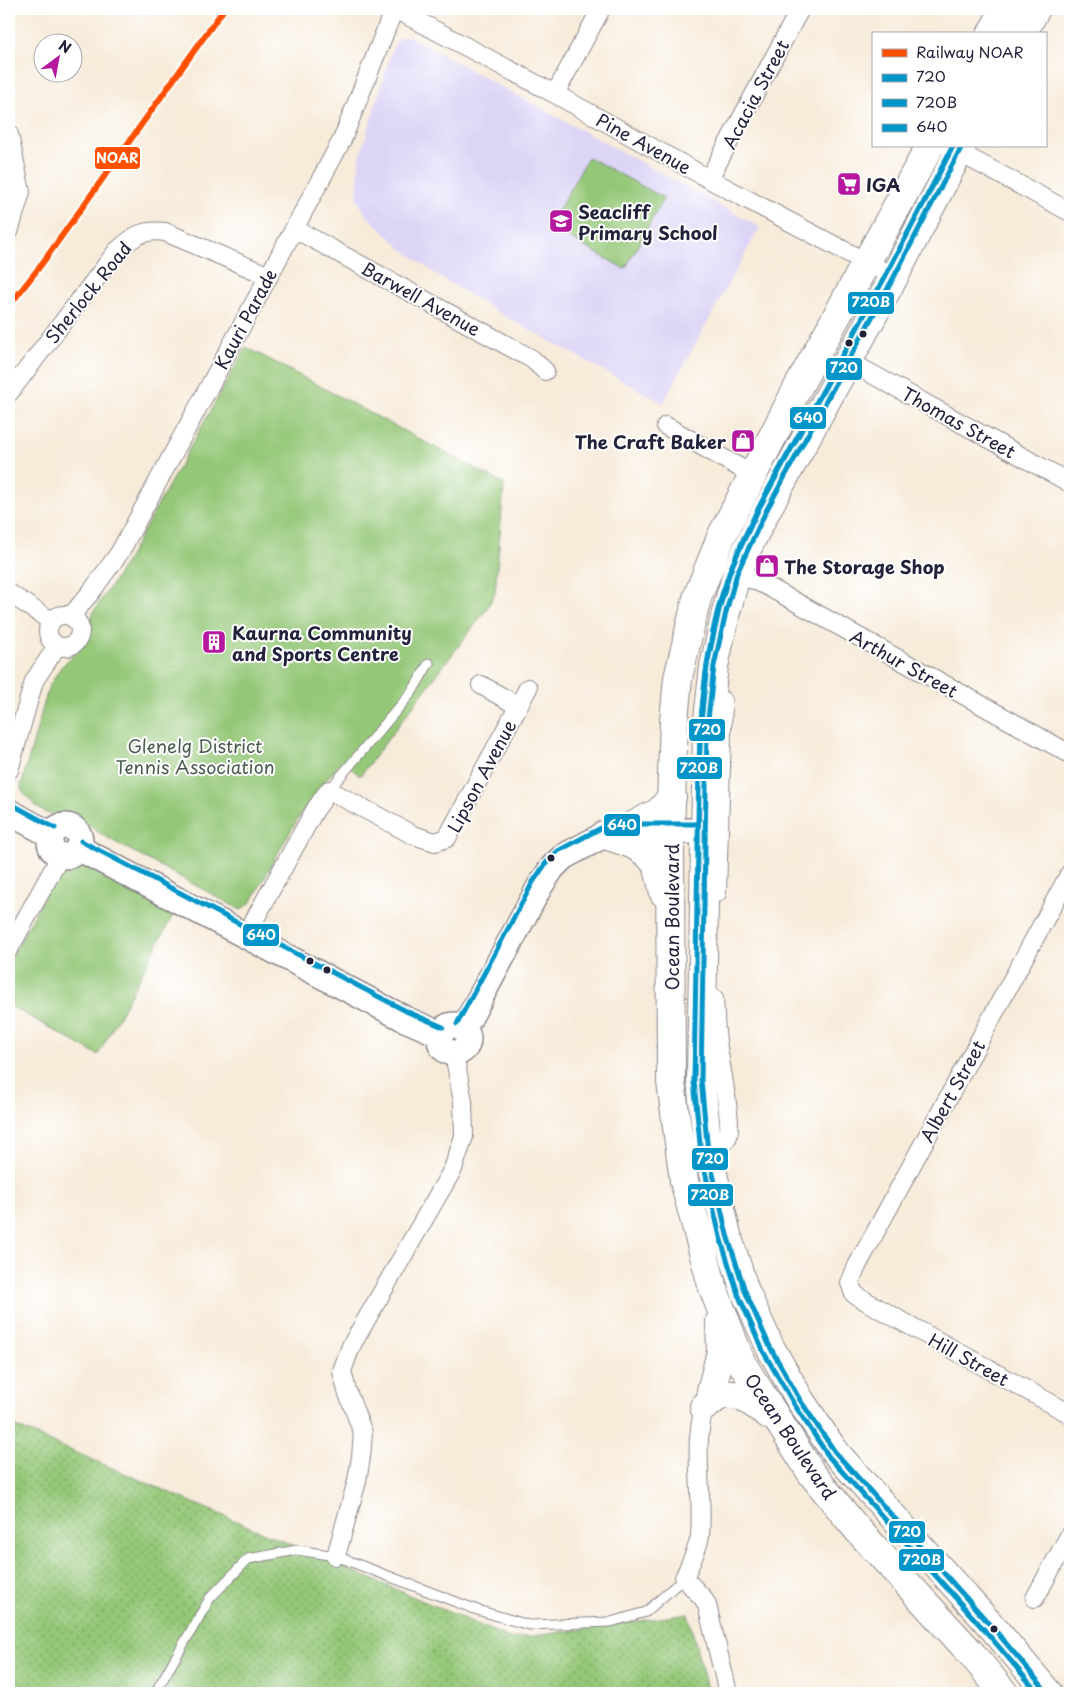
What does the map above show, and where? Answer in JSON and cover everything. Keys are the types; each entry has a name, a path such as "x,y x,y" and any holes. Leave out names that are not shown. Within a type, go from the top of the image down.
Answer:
{"main road":[{"path":"992,32 1005,9"},
{"path":"1023,32 1036,9"},
{"name":"Ocean Boulevard","path":"929,148 798,387 721,536 697,598 678,678 674,721 670,830 671,1082 684,1181 712,1285 741,1362 812,1474 852,1522 970,1652 1004,1693"},
{"name":"Ocean Boulevard","path":"956,148 894,277 766,511 737,573 720,637 711,688 707,728 701,1080 708,1152 727,1235 745,1291 770,1347 800,1400 835,1452 994,1629 1048,1693"},
{"path":"611,834 659,812 672,797"},
{"path":"611,834 633,843 646,853 657,866 671,919"},
{"path":"707,1399 721,1352 718,1301"},
{"path":"707,1399 732,1394 745,1398 778,1421"}],"street":[{"name":"Pine Avenue","path":"394,9 894,277"},
{"name":"Kauri Parade","path":"71,616 92,592 120,552 295,229 342,140 394,9"},
{"path":"555,94 601,9"},
{"name":"Acacia Street","path":"709,179 800,9"},
{"path":"9,134 21,192 9,232"},
{"path":"956,148 1070,212"},
{"name":"Barwell Avenue","path":"295,229 532,359 546,371"},
{"name":"Sherlock Road","path":"9,393 117,251 137,235 152,230 165,232 269,276"},
{"name":"Thomas Street","path":"848,361 1070,483"},
{"path":"666,426 753,475"},
{"name":"Arthur Street","path":"737,573 774,590 1070,754"},
{"path":"9,593 51,621"},
{"path":"60,615 71,616 79,624 79,637 72,646 66,648 52,643 48,632 51,621 60,615"},
{"path":"9,770 34,681 57,646"},
{"path":"681,1155 708,1152 717,1148 725,1141 729,1134 717,1039 713,981 719,856 721,716 726,663"},
{"path":"481,685 518,706"},
{"name":"Lipson Avenue","path":"329,790 413,835 436,842 447,838 528,688"},
{"path":"246,935 315,810 329,790"},
{"path":"9,812 63,846 246,935 405,1019 447,1044"},
{"path":"336,1556 357,1481 363,1433 347,1391 342,1371 351,1346 453,1169 464,1136 463,1102 443,1029 453,1024 464,1028 540,886 552,868 563,857 611,834 670,830 705,831"},
{"path":"9,949 63,846"},
{"name":"Albert Street","path":"869,1303 854,1294 850,1283 852,1275 1070,873"},
{"name":"Hill Street","path":"869,1303 1070,1414"},
{"path":"728,1693 707,1606 703,1598 684,1578 700,1536 700,1427 707,1399 719,1379 741,1362 770,1347"},
{"path":"1035,1598 1070,1534"}],"lane":[{"path":"329,790 412,692 429,662"},
{"path":"155,1693 210,1598 248,1559 297,1550 336,1556 477,1610 529,1625 611,1622 646,1612 684,1578"}],"shaded area":[{"name":"Seacliff Primary School","path":"408,36 760,227 663,403 504,316 438,276 401,248 366,215 357,199 359,159 392,50 401,37"}],"green space":[{"path":"588,157 664,198 625,269 549,227"},
{"name":"Glenelg District Tennis Association","path":"246,347 504,484 495,593 486,610 360,776 343,761 329,776 304,810 252,901 241,910 106,837 76,818 46,813 27,797 22,791 21,786 49,686 61,667 85,644 95,609 125,564"},
{"path":"73,857 178,906 98,1055 9,1005 9,962 64,859"},
{"path":"9,1424 512,1639 688,1614 708,1693 9,1693"}],"rail line":[{"name":"NOAR","path":"9,306 41,265 224,9"}],"transit line":[{"name":"720B","path":"952,148 887,273 759,508 730,570 707,665 700,728 694,1081 701,1154 720,1237 738,1294 763,1351 794,1404 829,1457 988,1634 1038,1693"},
{"name":"640","path":"457,1024 533,882 546,863 558,851 601,828 629,824 698,824 700,737 705,680 715,623 730,571 763,500 867,311 952,148"},
{"name":"720","path":"961,148 894,277 766,511 737,573 726,612 714,666 707,728 701,1080 708,1152 727,1235 745,1291 770,1347 800,1400 835,1452 994,1629 1048,1693"},
{"name":"640","path":"13,805 55,828"},
{"name":"640","path":"81,841 408,1012 443,1027"}],"place":[{"name":"IGA","path":"849,184"},
{"name":"Seacliff Primary School","path":"561,221"},
{"name":"The Craft Baker","path":"743,441"},
{"name":"The Storage Shop","path":"767,566"},
{"name":"Kaurna Community and Sports Centre","path":"214,642"}]}
